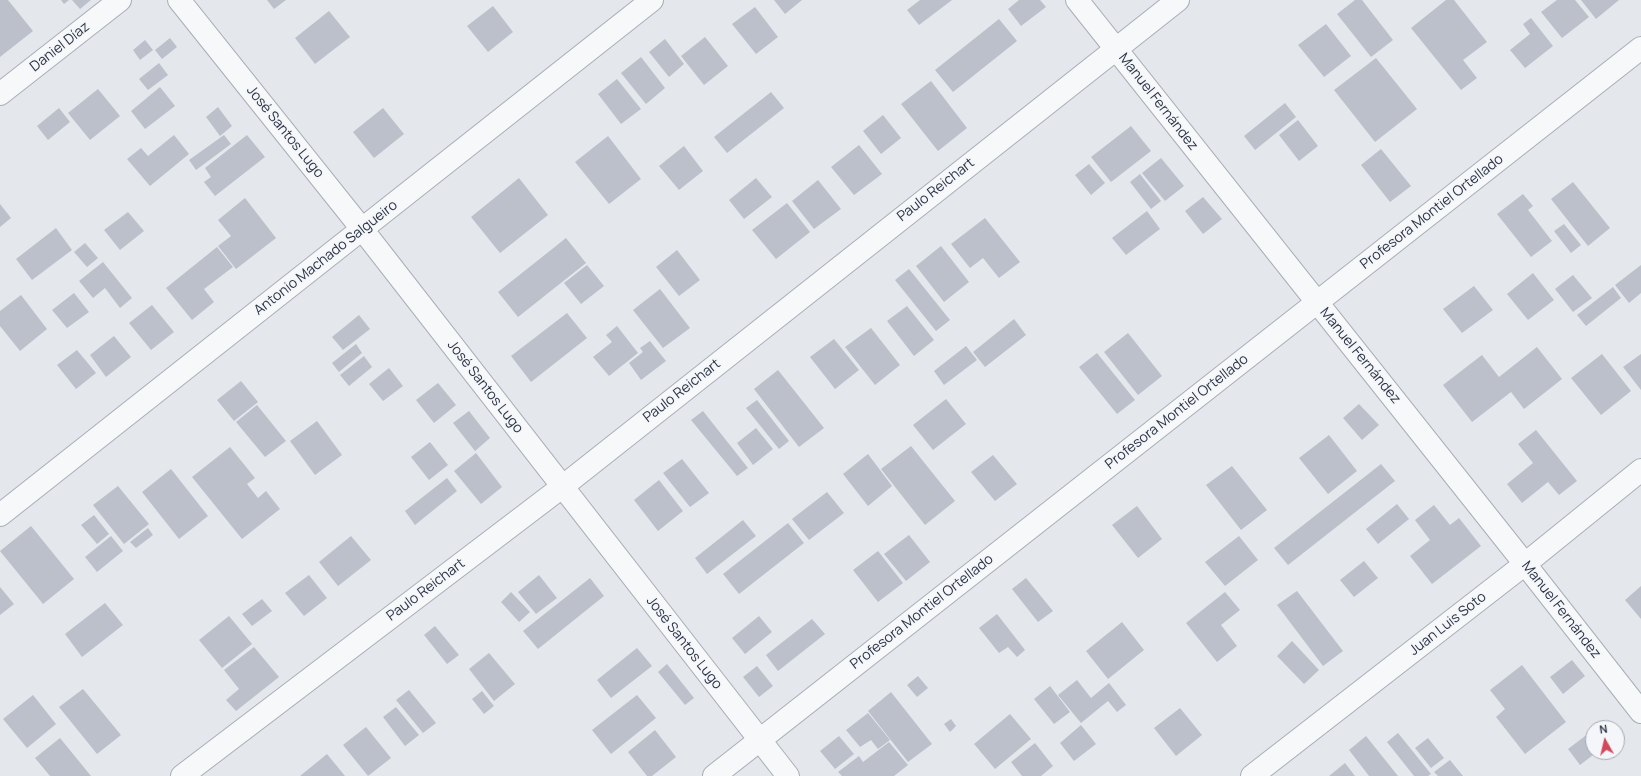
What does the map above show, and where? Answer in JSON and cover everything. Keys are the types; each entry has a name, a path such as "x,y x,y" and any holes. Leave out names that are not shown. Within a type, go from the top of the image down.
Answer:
{"street":[{"name":"Daniel Díaz","path":"0,94 120,0"},
{"name":"José Santos Lugo","path":"180,0 362,229 788,776"},
{"name":"Antonio Machado Salgueiro","path":"0,515 652,0"},
{"name":"Manuel Fernández","path":"1077,0 1641,712"},
{"name":"Paulo Reichart","path":"182,776 562,487 1178,0"},
{"name":"Profesora Montiel Ortellado","path":"714,776 1641,48"},
{"name":"Juan Luis Soto","path":"1252,776 1525,564 1641,470"}],"building":[{"path":"0,0 8,0 33,31 0,57"},
{"path":"61,0 69,0 64,4"},
{"path":"72,0 91,0 80,9"},
{"path":"267,0 286,0 274,9"},
{"path":"774,0 802,0 785,14"},
{"path":"920,0 952,0 919,25 907,10"},
{"path":"1019,0 1040,0 1046,7 1021,26 1008,9"},
{"path":"1355,0 1362,0 1393,40 1371,57 1337,14"},
{"path":"1446,0 1454,0 1487,42 1463,60 1477,78 1461,90 1411,28"},
{"path":"1557,0 1575,0 1589,17 1562,38 1541,12"},
{"path":"1581,0 1619,0 1596,19"},
{"path":"493,6 513,32 488,52 467,26"},
{"path":"755,7 778,37 756,54 732,24"},
{"path":"329,11 350,37 315,64 295,38"},
{"path":"1531,18 1553,46 1525,68 1510,50 1530,34 1523,24"},
{"path":"999,19 1017,41 953,92 935,70"},
{"path":"1326,24 1351,56 1324,77 1298,45"},
{"path":"705,37 728,66 704,85 681,56"},
{"path":"170,38 177,47 162,59 155,50"},
{"path":"665,39 684,64 669,77 649,52"},
{"path":"145,40 153,50 140,60 133,50"},
{"path":"641,57 665,88 646,104 621,73"},
{"path":"1376,58 1417,109 1375,142 1334,90"},
{"path":"159,63 168,75 148,90 139,79"},
{"path":"617,79 641,109 621,124 598,94"},
{"path":"931,81 967,128 938,151 901,104"},
{"path":"160,87 175,106 145,129 131,111"},
{"path":"98,89 120,116 90,140 68,113"},
{"path":"771,92 784,108 727,153 714,137"},
{"path":"1285,103 1296,117 1255,150 1244,136"},
{"path":"218,107 232,126 220,136 206,117"},
{"path":"59,108 70,122 48,140 37,126"},
{"path":"383,108 404,134 374,158 353,132"},
{"path":"883,115 901,138 881,154 863,131"},
{"path":"1298,120 1318,146 1299,161 1279,135"},
{"path":"1131,126 1151,151 1111,182 1091,157"},
{"path":"174,135 189,154 150,186 127,159 141,148 148,156"},
{"path":"224,135 231,144 196,170 189,160"},
{"path":"247,135 265,157 215,196 204,182 211,177 205,168"},
{"path":"608,136 641,179 609,204 575,162"},
{"path":"859,145 882,174 854,195 831,167"},
{"path":"684,146 703,171 679,190 659,166"},
{"path":"1381,149 1411,186 1390,202 1361,165"},
{"path":"1161,158 1184,186 1165,201 1142,173"},
{"path":"1089,164 1105,183 1091,195 1075,175"},
{"path":"1140,174 1161,201 1151,209 1130,182"},
{"path":"519,178 548,215 500,253 471,217"},
{"path":"756,178 772,197 744,219 729,200"},
{"path":"818,180 841,209 814,229 792,201"},
{"path":"1573,182 1610,228 1588,246 1551,199"},
{"path":"1523,194 1533,206 1528,210 1552,241 1531,257 1497,214"},
{"path":"1203,197 1222,219 1203,234 1185,211"},
{"path":"245,198 276,238 236,269 218,246 231,236 218,220"},
{"path":"787,203 810,232 776,259 752,230"},
{"path":"0,204 11,218 0,227"},
{"path":"1147,211 1160,229 1126,255 1112,238"},
{"path":"128,212 144,231 120,250 104,230"},
{"path":"985,218 1020,262 999,278 983,258 970,268 951,244"},
{"path":"1564,224 1581,245 1571,253 1554,231"},
{"path":"56,228 72,250 32,280 16,259"},
{"path":"566,238 586,263 518,317 498,292"},
{"path":"85,243 98,258 87,267 74,252"},
{"path":"941,246 969,282 944,302 916,266"},
{"path":"217,247 233,267 204,289 214,302 192,320 166,288"},
{"path":"677,250 700,280 679,296 656,267"},
{"path":"103,262 132,298 120,308 105,288 93,298 79,281"},
{"path":"587,265 604,286 581,304 564,283"},
{"path":"1641,265 1641,293 1629,303 1615,285"},
{"path":"909,269 950,320 936,331 895,280"},
{"path":"1533,273 1554,300 1528,320 1507,294"},
{"path":"1573,275 1592,298 1573,312 1555,289"},
{"path":"1474,286 1493,310 1462,333 1443,309"},
{"path":"1613,287 1621,298 1586,326 1577,315"},
{"path":"660,289 690,328 663,348 633,310"},
{"path":"74,293 89,312 67,328 52,310"},
{"path":"21,295 47,329 20,351 0,326 0,311"},
{"path":"152,305 174,332 151,350 129,323"},
{"path":"907,306 934,340 914,356 887,321"},
{"path":"567,313 587,338 531,382 511,356"},
{"path":"359,315 370,329 343,350 332,337"},
{"path":"1014,319 1026,335 985,367 973,352"},
{"path":"617,326 638,353 609,376 593,357 612,342 606,335"},
{"path":"871,328 900,365 875,385 845,347"},
{"path":"1128,333 1162,376 1138,395 1104,352"},
{"path":"114,336 131,357 106,377 90,355"},
{"path":"834,339 859,370 835,389 810,357"},
{"path":"650,341 666,361 641,380 629,363 643,352 640,348"},
{"path":"356,344 362,353 339,372 332,363"},
{"path":"966,346 977,360 944,385 934,371"},
{"path":"1537,347 1562,379 1524,409 1511,392 1472,422 1443,385 1482,355 1499,377"},
{"path":"77,350 96,373 76,389 57,365"},
{"path":"1097,353 1135,400 1117,414 1079,367"},
{"path":"1602,354 1631,391 1601,415 1571,378"},
{"path":"1641,354 1641,390 1623,367"},
{"path":"364,356 372,367 349,386 340,375"},
{"path":"389,368 403,386 383,401 369,384"},
{"path":"778,370 824,428 799,447 754,389"},
{"path":"241,381 258,402 234,421 217,400"},
{"path":"438,383 456,405 434,423 416,400"},
{"path":"946,399 966,424 933,450 913,425"},
{"path":"757,400 789,441 779,449 746,408"},
{"path":"1359,404 1379,425 1362,440 1343,418"},
{"path":"257,405 286,441 265,457 236,422"},
{"path":"469,411 490,438 475,451 453,423"},
{"path":"703,411 748,468 737,476 691,420"},
{"path":"317,421 342,455 315,475 290,441"},
{"path":"756,428 773,449 753,465 737,443"},
{"path":"1536,430 1577,481 1559,495 1548,482 1522,503 1507,484 1533,463 1518,444"},
{"path":"1329,435 1357,471 1328,494 1299,458"},
{"path":"430,442 448,465 429,480 411,457"},
{"path":"911,446 955,501 925,525 881,469"},
{"path":"230,447 255,478 247,484 258,498 266,491 280,509 242,539 192,477"},
{"path":"476,453 502,487 481,504 454,471"},
{"path":"868,454 892,486 868,506 843,474"},
{"path":"993,455 1017,484 995,501 971,472"},
{"path":"682,459 709,493 690,507 663,473"},
{"path":"1381,464 1395,481 1288,565 1274,548"},
{"path":"1232,466 1267,510 1241,530 1206,485"},
{"path":"171,469 208,516 179,539 142,492"},
{"path":"447,478 457,491 415,525 405,511"},
{"path":"659,480 683,511 658,531 634,500"},
{"path":"118,486 149,524 124,544 93,505"},
{"path":"827,492 844,513 809,540 792,519"},
{"path":"1397,504 1409,519 1378,544 1366,529"},
{"path":"1434,505 1450,525 1459,518 1481,546 1432,584 1410,556 1430,540 1415,520"},
{"path":"1137,506 1162,539 1138,558 1112,525"},
{"path":"94,515 109,534 97,544 81,525"},
{"path":"743,520 756,536 707,574 695,558"},
{"path":"788,523 804,543 739,594 723,574"},
{"path":"31,526 74,579 43,604 0,551"},
{"path":"148,528 153,535 136,548 130,542"},
{"path":"909,535 930,562 906,581 884,554"},
{"path":"111,536 123,551 97,572 85,557"},
{"path":"351,536 371,560 338,586 319,562"},
{"path":"1239,536 1258,560 1225,586 1205,562"},
{"path":"878,551 903,583 878,602 853,570"},
{"path":"1364,561 1378,578 1354,597 1340,580"},
{"path":"309,575 327,598 304,616 285,593"},
{"path":"539,575 557,598 536,614 518,592"},
{"path":"590,578 604,596 538,649 523,631"},
{"path":"1026,578 1053,611 1038,622 1012,589"},
{"path":"1641,586 1641,619 1625,600"},
{"path":"0,587 14,604 0,615"},
{"path":"1297,591 1343,651 1323,666 1277,605"},
{"path":"511,592 530,612 519,622 501,602"},
{"path":"1225,592 1240,610 1221,625 1237,646 1217,662 1186,623"},
{"path":"262,599 272,611 252,626 242,614"},
{"path":"105,603 123,625 82,657 65,634"},
{"path":"997,614 1025,650 1017,657 1008,647 999,653 979,628"},
{"path":"229,616 252,644 222,668 199,640"},
{"path":"759,616 772,632 745,654 732,638"},
{"path":"812,619 825,634 778,671 766,655"},
{"path":"1122,622 1144,650 1108,679 1086,651"},
{"path":"435,626 459,655 447,664 424,635"},
{"path":"1292,641 1319,670 1304,684 1277,656"},
{"path":"254,647 279,677 236,711 226,700 239,689 224,670"},
{"path":"637,648 652,666 611,698 597,680"},
{"path":"489,653 515,684 494,701 469,669"},
{"path":"1572,660 1585,676 1563,694 1550,677"},
{"path":"667,664 694,698 685,705 658,672"},
{"path":"1522,665 1566,722 1525,754 1496,717 1505,709 1490,690"},
{"path":"757,666 773,686 759,697 743,677"},
{"path":"918,676 928,688 917,697 907,685"},
{"path":"1077,680 1091,698 1109,683 1126,705 1117,712 1108,701 1081,723 1058,695"},
{"path":"1050,686 1070,712 1054,724 1034,699"},
{"path":"83,689 121,735 97,754 59,707"},
{"path":"409,690 436,723 423,733 396,700"},
{"path":"482,691 494,706 484,714 472,699"},
{"path":"891,692 932,744 908,762 868,711"},
{"path":"33,695 56,724 27,748 3,719"},
{"path":"637,695 656,718 611,754 592,730"},
{"path":"396,707 419,735 405,746 383,717"},
{"path":"1180,708 1202,735 1176,756 1154,728"},
{"path":"868,713 890,740 878,749 871,740 860,747 846,730"},
{"path":"1010,714 1031,739 995,769 974,744"},
{"path":"951,719 956,726 950,732 944,724"},
{"path":"1081,725 1096,744 1074,761 1060,743"},
{"path":"366,727 391,758 368,776 343,745"},
{"path":"655,730 676,757 652,776 647,776 628,752"},
{"path":"1398,733 1431,774 1428,776 1414,776 1387,742"},
{"path":"839,736 854,754 835,769 820,751"},
{"path":"1366,736 1398,776 1369,776 1349,750"},
{"path":"1585,736 1585,760 1587,760 1580,765 1568,749"},
{"path":"60,738 91,776 50,776 35,758"},
{"path":"1428,738 1444,758 1431,768 1415,748"},
{"path":"889,742 908,765 894,776 842,776 838,772 859,756 863,762"},
{"path":"1035,743 1053,766 1041,776 1022,776 1011,762"},
{"path":"327,754 345,776 300,776"},
{"path":"1450,760 1463,776 1438,776 1434,772"},
{"path":"1345,763 1355,776 1329,776"}]}
